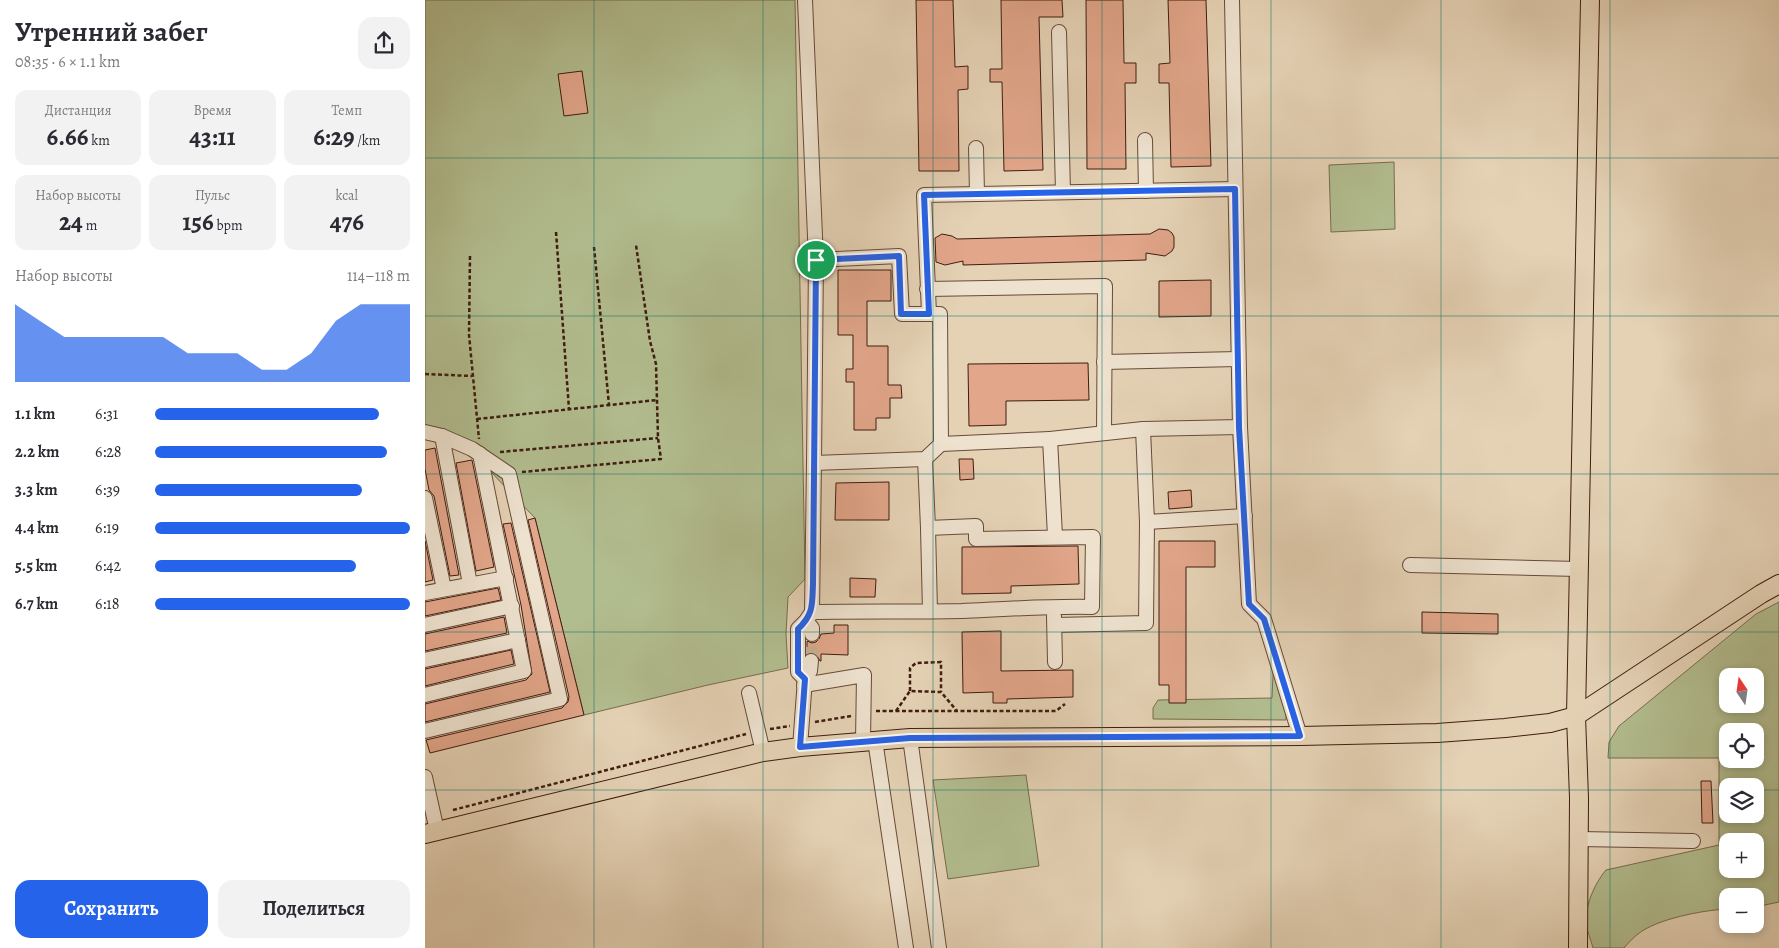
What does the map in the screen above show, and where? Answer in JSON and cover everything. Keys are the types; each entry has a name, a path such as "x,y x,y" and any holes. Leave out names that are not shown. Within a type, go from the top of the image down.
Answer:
{"main road":[{"path":"1578,948 1579,839 1576,716 1590,0"},
{"path":"432,827 763,752 800,747 910,738 1300,736 1437,733 1550,723 1576,716 1779,584"}],"street":[{"path":"805,0 816,260 810,622"},
{"path":"1233,0 1239,427 1249,604 1264,619 1300,736"},
{"path":"1059,32 1063,192"},
{"path":"1145,140 1146,191"},
{"path":"977,148 977,194"},
{"path":"929,314 924,195 1235,189"},
{"path":"816,260 899,256 901,314 940,314 941,444"},
{"path":"927,290 1105,286 1104,433"},
{"path":"1104,362 1238,359"},
{"path":"814,463 925,459 941,444 1050,439 1143,428 1239,427"},
{"path":"1055,625 1146,623 1147,522 1143,428"},
{"path":"425,432 442,436 480,454 509,474 560,699 425,731"},
{"path":"442,436 470,584"},
{"path":"1050,439 1055,536"},
{"path":"425,695 524,671 480,454"},
{"path":"925,459 930,611"},
{"path":"425,498 444,589"},
{"path":"1147,522 1245,516"},
{"path":"804,682 798,672 798,629 810,622 930,611 1054,606 1092,607 1093,536 977,539 976,526 928,528"},
{"path":"1410,565 1579,569"},
{"path":"425,593 506,578"},
{"path":"425,625 512,606"},
{"path":"1054,606 1055,662"},
{"path":"425,660 518,640"},
{"path":"800,747 804,682 811,671 811,661"},
{"path":"804,682 864,675 864,715 906,948"},
{"path":"749,692 763,752"},
{"path":"910,738 939,948"},
{"path":"425,777 432,827"},
{"path":"1579,839 1693,841"}],"path":[{"path":"556,232 569,409"},
{"path":"509,474 661,459 658,438 656,364 650,341 636,245"},
{"path":"594,247 609,405"},
{"path":"470,256 469,335 480,454 658,438"},
{"path":"425,374 472,376"},
{"path":"477,419 657,400"},
{"path":"896,711 910,691 910,668 916,663 941,662 941,692 957,711"},
{"path":"910,691 941,692"},
{"path":"432,827 758,731 864,715 874,711 1056,711 1065,704"}],"green space":[{"path":"425,0 795,0 805,579 788,597 786,634 788,668 584,715 535,518 467,447 425,435"},
{"path":"1394,162 1395,229 1331,232 1329,165"},
{"path":"1779,602 1779,902 1764,905 1764,888 1719,888 1719,910 1693,913 1656,924 1638,934 1624,948 1593,948 1587,927 1586,914 1592,894 1606,870 1719,845 1719,878 1764,878 1764,833 1719,833 1719,823 1764,823 1764,778 1719,778 1719,768 1764,768 1764,723 1719,723 1719,758 1608,758 1609,742 1619,726 1756,614"},
{"path":"1274,651 1286,692 1286,720 1153,719 1153,708 1158,700 1272,698"},
{"path":"1026,775 1039,866 948,879 933,780"}],"building":[{"path":"916,0 953,0 955,67 968,66 968,89 958,90 959,171 919,171"},
{"path":"1001,0 1062,0 1063,17 1039,17 1043,170 1004,171 1002,82 990,82 990,69 1002,69"},
{"path":"1086,0 1123,0 1124,63 1136,63 1136,83 1125,83 1126,169 1087,169"},
{"path":"1168,0 1206,0 1211,166 1171,167 1169,83 1159,83 1159,64 1170,63"},
{"path":"582,71 588,113 564,116 558,74"},
{"path":"1159,229 1168,230 1172,233 1174,247 1165,256 1146,253 1146,260 963,265 963,261 945,265 936,262 935,238 942,234 957,239 1150,234"},
{"path":"838,270 891,270 891,301 867,301 867,346 888,346 888,385 901,385 902,398 890,398 890,418 876,418 876,430 854,430 854,382 846,382 846,369 853,369 853,335 838,335"},
{"path":"1211,280 1211,316 1159,317 1159,281"},
{"path":"1088,363 1089,400 1006,401 1006,425 969,426 968,364"},
{"path":"435,448 459,575 450,576 434,496 429,490 425,469 425,450"},
{"path":"959,459 973,459 974,479 960,480"},
{"path":"472,460 494,567 476,571 456,463"},
{"path":"889,482 889,520 835,520 836,483"},
{"path":"1191,490 1192,507 1169,509 1168,492"},
{"path":"535,518 584,715 430,753 426,740 562,708 568,702 569,697 528,520"},
{"path":"511,523 550,692 425,722 425,704 526,680 532,674 521,605 503,524"},
{"path":"425,541 433,580 425,582"},
{"path":"1159,541 1215,541 1215,567 1186,567 1186,703 1169,703 1169,685 1159,685"},
{"path":"1078,546 1079,584 1011,586 1011,593 962,594 962,547"},
{"path":"850,578 876,579 875,597 850,597"},
{"path":"498,588 501,600 425,616 425,602"},
{"path":"1422,612 1498,614 1498,634 1422,633"},
{"path":"504,617 507,633 425,651 425,634"},
{"path":"834,625 848,625 848,655 821,654 820,661 816,654 807,653 807,641 816,642 821,634 834,633"},
{"path":"1001,631 1001,671 1073,670 1073,697 1007,699 1007,703 993,703 993,692 963,693 962,632"},
{"path":"511,650 514,664 425,686 425,669"},
{"path":"1701,781 1711,781 1713,823 1702,823"}],"tunnel":[{"path":"811,661 812,634"}],"route":[{"path":"1235,189 1239,427 1249,604 1264,619 1300,736 910,738 800,747 805,679 798,672 797,665 798,629 812,612 813,584 816,260 899,256 901,314 929,314 924,195 1235,189"}]}
